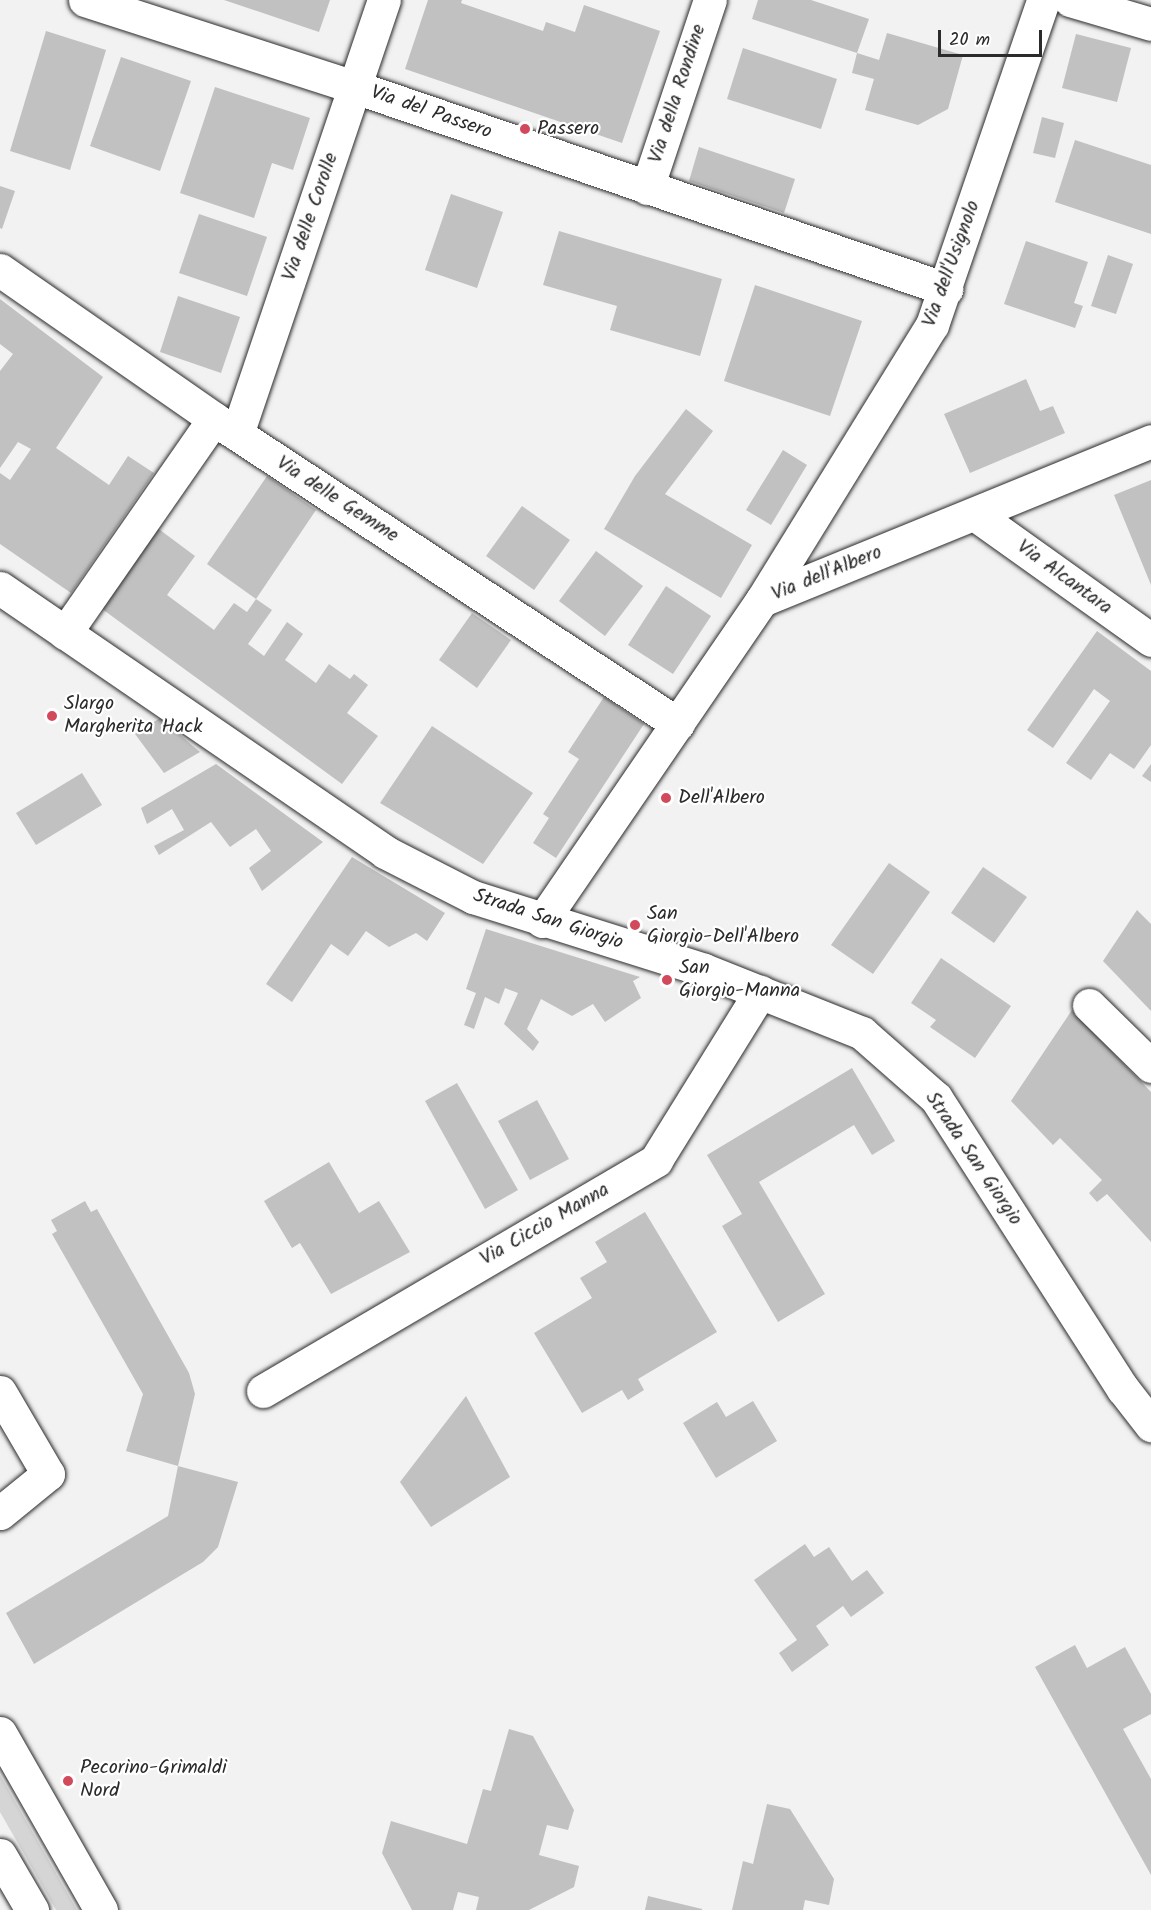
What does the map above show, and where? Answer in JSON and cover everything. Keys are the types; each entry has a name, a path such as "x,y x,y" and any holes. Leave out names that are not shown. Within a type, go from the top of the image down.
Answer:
{"street":[{"name":"Via del Passero","path":"85,0 355,87 946,289"},
{"name":"Via delle Corolle","path":"65,633 225,427 355,87 384,0"},
{"name":"Via della Rondine","path":"647,188 710,0"},
{"name":"Via dell'Usignolo","path":"762,600 932,325 1043,0"},
{"path":"1070,0 1151,24"},
{"name":"Via delle Gemme","path":"0,270 225,427 678,724"},
{"name":"Via dell'Albero","path":"542,921 762,600 976,515 1151,441"},
{"name":"Via Alcantara","path":"976,515 1151,640"},
{"name":"Strada San Giorgio","path":"0,588 65,633 146,684 314,807 385,852 473,897 542,921 704,970 862,1033 936,1098 1123,1389 1151,1425"},
{"name":"Via Ciccio Manna","path":"263,1391 656,1160 760,992"},
{"path":"1089,1005 1151,1066"},
{"path":"0,1392 48,1474 0,1513"},
{"path":"0,1733 101,1910"},
{"path":"0,1855 32,1910"}],"shaded area":[{"path":"0,1775 77,1910 56,1910 0,1812"}],"building":[{"path":"224,0 330,0 319,32"},
{"path":"428,0 462,0 461,3 543,31 546,22 575,32 584,5 660,31 622,143 405,69"},
{"path":"758,0 811,0 869,19 857,53 752,19"},
{"path":"46,31 106,50 70,170 10,151"},
{"path":"887,33 963,55 948,109 918,125 865,110 874,79 852,73 857,53 879,60"},
{"path":"1076,34 1131,48 1117,102 1062,88"},
{"path":"743,48 837,79 821,129 727,99"},
{"path":"121,57 191,81 160,171 90,146"},
{"path":"215,87 310,118 293,170 272,163 254,218 180,193"},
{"path":"1042,117 1064,123 1055,158 1033,153"},
{"path":"1075,140 1151,165 1151,234 1055,202"},
{"path":"699,147 795,179 784,213 689,181"},
{"path":"0,186 15,191 2,229 0,228"},
{"path":"451,194 503,212 477,288 425,270"},
{"path":"199,214 267,237 247,296 179,273"},
{"path":"559,231 722,279 700,356 610,330 617,306 543,285"},
{"path":"1026,241 1088,262 1074,303 1083,306 1075,328 1004,304"},
{"path":"1108,255 1133,264 1116,314 1091,306"},
{"path":"755,285 862,321 830,416 724,381"},
{"path":"178,296 240,317 221,373 160,352"},
{"path":"0,299 103,377 56,448 109,485 128,456 154,473 71,593 0,544 0,473 10,480 31,449 18,442 0,468 0,371 13,354 0,344"},
{"path":"1026,379 1040,411 1053,406 1065,433 970,473 944,414"},
{"path":"686,409 713,431 665,494 752,545 721,598 604,529 635,476"},
{"path":"783,450 807,465 771,525 746,510"},
{"path":"267,476 316,510 256,599 207,564"},
{"path":"1151,480 1151,585 1114,495"},
{"path":"522,506 570,540 534,590 486,556"},
{"path":"156,527 195,556 167,595 214,630 234,603 247,612 256,599 272,610 248,644 264,656 287,622 303,634 285,660 316,683 329,664 350,679 354,674 368,685 347,713 378,736 342,784 98,606"},
{"path":"596,551 643,586 605,636 559,601"},
{"path":"666,586 711,616 673,674 628,645"},
{"path":"472,613 511,640 477,688 439,660"},
{"path":"1097,631 1151,671 1151,745 1134,769 1110,753 1091,780 1066,763 1110,701 1094,689 1053,748 1027,730"},
{"path":"604,697 644,724 556,858 533,843 549,818 543,814 579,759 568,752"},
{"path":"160,718 200,752 164,773 135,734"},
{"path":"432,726 533,793 483,864 380,803"},
{"path":"216,764 323,842 262,891 249,868 271,851 256,829 230,847 211,822 159,855 154,846 184,830 172,809 147,824 141,808"},
{"path":"1151,764 1151,782 1142,776"},
{"path":"82,773 102,805 36,845 16,813"},
{"path":"352,857 445,913 427,941 416,933 389,947 366,931 348,956 331,944 292,1002 266,984"},
{"path":"889,863 930,892 873,974 831,945"},
{"path":"983,867 1027,897 994,943 951,913"},
{"path":"1137,910 1151,924 1151,1011 1103,961"},
{"path":"486,929 640,977 633,981 641,998 605,1022 593,1004 572,1016 541,999 527,1029 539,1042 533,1051 504,1024 518,993 505,988 499,1004 485,997 474,1029 464,1025 476,993 466,989"},
{"path":"941,958 1011,1006 975,1058 930,1027 936,1020 911,1003"},
{"path":"1072,1010 1151,1092 1151,1242 1107,1194 1097,1202 1089,1193 1102,1180 1060,1138 1053,1145 1011,1101"},
{"path":"852,1068 895,1141 872,1155 854,1125 759,1182 825,1294 778,1322 722,1226 742,1214 707,1155"},
{"path":"457,1083 518,1190 485,1209 425,1101"},
{"path":"537,1100 569,1159 530,1180 498,1121"},
{"path":"329,1162 359,1213 379,1201 410,1252 331,1294 300,1243 292,1248 264,1201"},
{"path":"85,1201 91,1212 97,1209 189,1373 195,1394 178,1466 126,1451 143,1394 52,1234 57,1231 51,1220"},
{"path":"645,1212 717,1332 638,1379 644,1390 628,1400 622,1390 582,1413 534,1333 592,1298 580,1278 607,1262 595,1242"},
{"path":"466,1396 510,1477 431,1527 400,1482"},
{"path":"753,1401 777,1441 716,1478 683,1423 717,1402 726,1417"},
{"path":"178,1466 238,1482 218,1547 203,1562 34,1664 6,1613 168,1516"},
{"path":"805,1544 814,1557 829,1547 852,1581 867,1570 884,1593 851,1617 843,1606 816,1626 829,1645 792,1672 779,1653 797,1640 754,1580"},
{"path":"1075,1645 1087,1668 1125,1647 1151,1694 1151,1714 1123,1729 1151,1779 1151,1875 1035,1667"},
{"path":"509,1729 533,1736 574,1810 568,1830 547,1825 539,1855 579,1866 574,1887 529,1910 476,1910 479,1897 458,1892 453,1910 412,1910 382,1853 391,1821 467,1844 483,1789 491,1791"},
{"path":"767,1804 790,1809 834,1879 829,1905 805,1900 803,1910 732,1910 743,1861 753,1864"},
{"path":"648,1896 702,1909 702,1910 645,1910"}],"place":[{"name":"Passero","path":"525,129"},
{"name":"Slargo Margherita Hack","path":"52,716"},
{"name":"Dell'Albero","path":"666,798"},
{"name":"San Giorgio-Dell'Albero","path":"635,925"},
{"name":"San Giorgio-Manna","path":"667,980"},
{"name":"Pecorino-Grimaldi Nord","path":"68,1781"}]}
